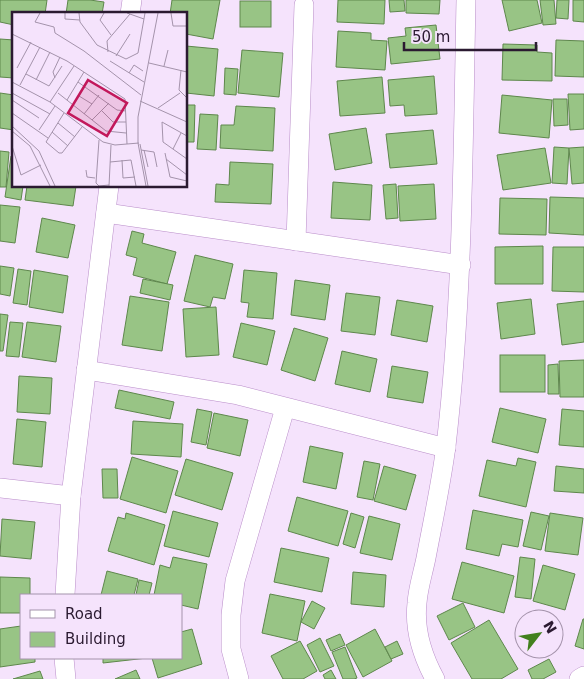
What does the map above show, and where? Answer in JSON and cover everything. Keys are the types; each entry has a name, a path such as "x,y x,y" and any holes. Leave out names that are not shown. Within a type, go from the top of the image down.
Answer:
{"street":[{"path":"434,679 423,658 417,630 417,603 446,448 455,355 461,265 466,0"},
{"path":"296,241 304,5"},
{"path":"64,594 71,496 109,188"},
{"path":"106,213 461,265"},
{"path":"86,370 238,395 446,448"},
{"path":"239,679 231,649 231,615 235,581 285,408"},
{"path":"0,488 71,496"},
{"path":"64,659 66,679"},
{"path":"579,679 584,676"}],"building":[{"path":"0,0 47,0 45,12 12,12 12,25 0,22"},
{"path":"68,0 104,2 102,12 66,12"},
{"path":"172,0 220,0 213,39 188,34 188,12 170,12"},
{"path":"338,0 385,0 384,24 337,22"},
{"path":"389,0 404,0 405,11 390,12"},
{"path":"406,0 440,0 439,14 406,13"},
{"path":"502,0 537,0 542,23 509,31"},
{"path":"540,0 554,0 556,24 543,25"},
{"path":"557,0 569,0 568,19 556,18"},
{"path":"573,0 584,0 584,22 573,21"},
{"path":"240,1 271,1 271,27 240,27"},
{"path":"436,25 440,59 391,64 388,38 406,36 405,28"},
{"path":"338,31 371,33 371,40 387,41 385,70 336,67"},
{"path":"0,39 12,40 12,78 0,77"},
{"path":"556,40 584,41 584,77 555,76"},
{"path":"503,44 537,45 537,52 552,53 552,81 502,80"},
{"path":"188,46 218,49 214,96 188,93"},
{"path":"242,50 283,53 279,97 238,93"},
{"path":"225,68 238,69 236,95 224,94"},
{"path":"434,76 437,114 405,116 404,105 390,106 388,80"},
{"path":"382,77 385,113 340,116 337,81"},
{"path":"0,93 12,95 12,130 0,128"},
{"path":"568,94 584,94 584,129 570,130"},
{"path":"502,95 552,100 549,138 499,133"},
{"path":"553,99 567,99 568,125 554,126"},
{"path":"188,105 195,105 194,142 188,142"},
{"path":"236,106 275,108 273,151 220,148 221,125 234,125"},
{"path":"200,114 218,115 216,150 197,149"},
{"path":"366,128 372,163 335,170 329,134"},
{"path":"433,130 437,164 390,168 386,134"},
{"path":"554,147 569,148 567,184 552,183"},
{"path":"584,147 584,183 572,184 569,148"},
{"path":"545,148 551,183 503,190 497,155"},
{"path":"0,151 9,152 6,187 0,187"},
{"path":"12,156 12,188 23,188 21,200 5,197"},
{"path":"230,162 273,164 271,204 215,202 216,184 229,185"},
{"path":"333,182 372,185 370,220 331,218"},
{"path":"396,184 398,218 386,219 383,185"},
{"path":"434,184 436,219 400,221 398,186"},
{"path":"27,188 76,188 73,206 25,200"},
{"path":"550,197 584,198 584,235 549,233"},
{"path":"500,198 547,199 546,235 499,234"},
{"path":"0,205 20,207 15,243 0,241"},
{"path":"42,218 75,225 68,258 36,252"},
{"path":"132,231 144,234 142,243 176,252 167,284 133,275 137,258 126,255"},
{"path":"543,246 543,284 495,284 495,247"},
{"path":"553,247 584,247 584,292 552,291"},
{"path":"195,255 233,264 225,299 213,297 210,307 184,301"},
{"path":"0,266 14,268 10,296 0,294"},
{"path":"18,269 31,271 27,305 13,303"},
{"path":"34,270 68,276 63,313 29,307"},
{"path":"244,270 277,273 273,319 247,317 249,303 241,302"},
{"path":"143,279 173,285 170,300 140,293"},
{"path":"295,280 330,285 325,320 291,315"},
{"path":"346,293 380,297 375,335 341,331"},
{"path":"130,296 169,302 162,351 122,345"},
{"path":"531,299 535,334 501,339 497,303"},
{"path":"397,300 433,306 427,342 391,335"},
{"path":"584,301 584,342 562,345 557,304"},
{"path":"216,307 219,355 186,357 183,309"},
{"path":"0,314 8,315 3,351 0,351"},
{"path":"10,322 23,323 19,357 6,356"},
{"path":"27,322 61,326 56,362 22,357"},
{"path":"241,323 275,331 267,365 233,357"},
{"path":"294,328 328,338 315,381 281,370"},
{"path":"342,351 377,359 370,392 335,384"},
{"path":"500,355 545,355 545,392 500,392"},
{"path":"584,360 584,397 560,397 559,361"},
{"path":"558,364 559,394 548,394 548,365"},
{"path":"392,366 428,372 423,403 387,397"},
{"path":"19,376 52,378 50,414 17,412"},
{"path":"119,390 174,402 170,419 115,408"},
{"path":"500,408 546,419 538,453 492,442"},
{"path":"197,409 212,412 206,445 191,442"},
{"path":"562,409 584,411 584,447 559,445"},
{"path":"214,413 248,420 240,456 207,448"},
{"path":"17,419 46,422 42,467 13,464"},
{"path":"133,421 183,424 181,457 131,454"},
{"path":"310,446 343,453 336,489 303,482"},
{"path":"132,457 178,471 166,513 120,499"},
{"path":"518,458 536,462 526,507 479,496 487,460 516,466"},
{"path":"186,459 233,473 222,510 175,495"},
{"path":"364,461 380,464 373,500 357,497"},
{"path":"384,466 416,475 406,510 374,501"},
{"path":"556,466 584,469 584,493 554,491"},
{"path":"102,469 117,469 118,498 103,498"},
{"path":"297,497 348,511 338,546 288,531"},
{"path":"473,510 523,520 518,547 502,544 499,556 466,549"},
{"path":"173,511 218,523 209,557 164,546"},
{"path":"531,512 549,516 541,550 523,546"},
{"path":"126,513 165,525 154,565 108,551 118,517 125,519"},
{"path":"351,513 364,517 355,548 343,544"},
{"path":"550,513 583,518 578,555 545,551"},
{"path":"369,516 400,524 392,560 360,553"},
{"path":"2,519 35,522 31,559 0,556"},
{"path":"281,548 329,558 322,592 274,582"},
{"path":"173,557 207,564 198,609 182,605 182,594 154,594 160,565 170,568"},
{"path":"520,557 535,559 531,599 515,597"},
{"path":"462,562 514,576 504,613 452,599"},
{"path":"543,565 575,574 565,610 533,601"},
{"path":"107,571 138,579 134,594 101,594"},
{"path":"353,572 386,575 384,607 351,604"},
{"path":"0,577 30,578 30,594 20,594 20,613 0,613"},
{"path":"139,580 152,583 149,594 136,594"},
{"path":"270,594 305,601 297,641 262,633"},
{"path":"312,601 325,608 314,629 301,622"},
{"path":"463,603 475,627 449,640 437,616"},
{"path":"584,619 584,649 575,646"},
{"path":"489,620 518,669 501,679 472,679 451,643"},
{"path":"20,626 20,659 35,659 35,662 0,667 0,629"},
{"path":"192,629 202,664 158,678 152,659 182,659 182,632"},
{"path":"375,629 392,661 363,677 346,645"},
{"path":"340,634 345,645 331,651 326,640"},
{"path":"320,638 334,666 320,672 307,645"},
{"path":"300,641 317,671 303,679 283,679 271,656"},
{"path":"397,641 403,654 391,659 385,647"},
{"path":"345,647 357,678 354,679 343,679 332,652"},
{"path":"103,659 138,659 103,663"},
{"path":"549,659 556,672 543,679 532,679 528,670"},
{"path":"136,670 140,679 115,679"},
{"path":"331,670 336,679 325,679 323,675"},
{"path":"40,671 43,679 13,679"}]}
